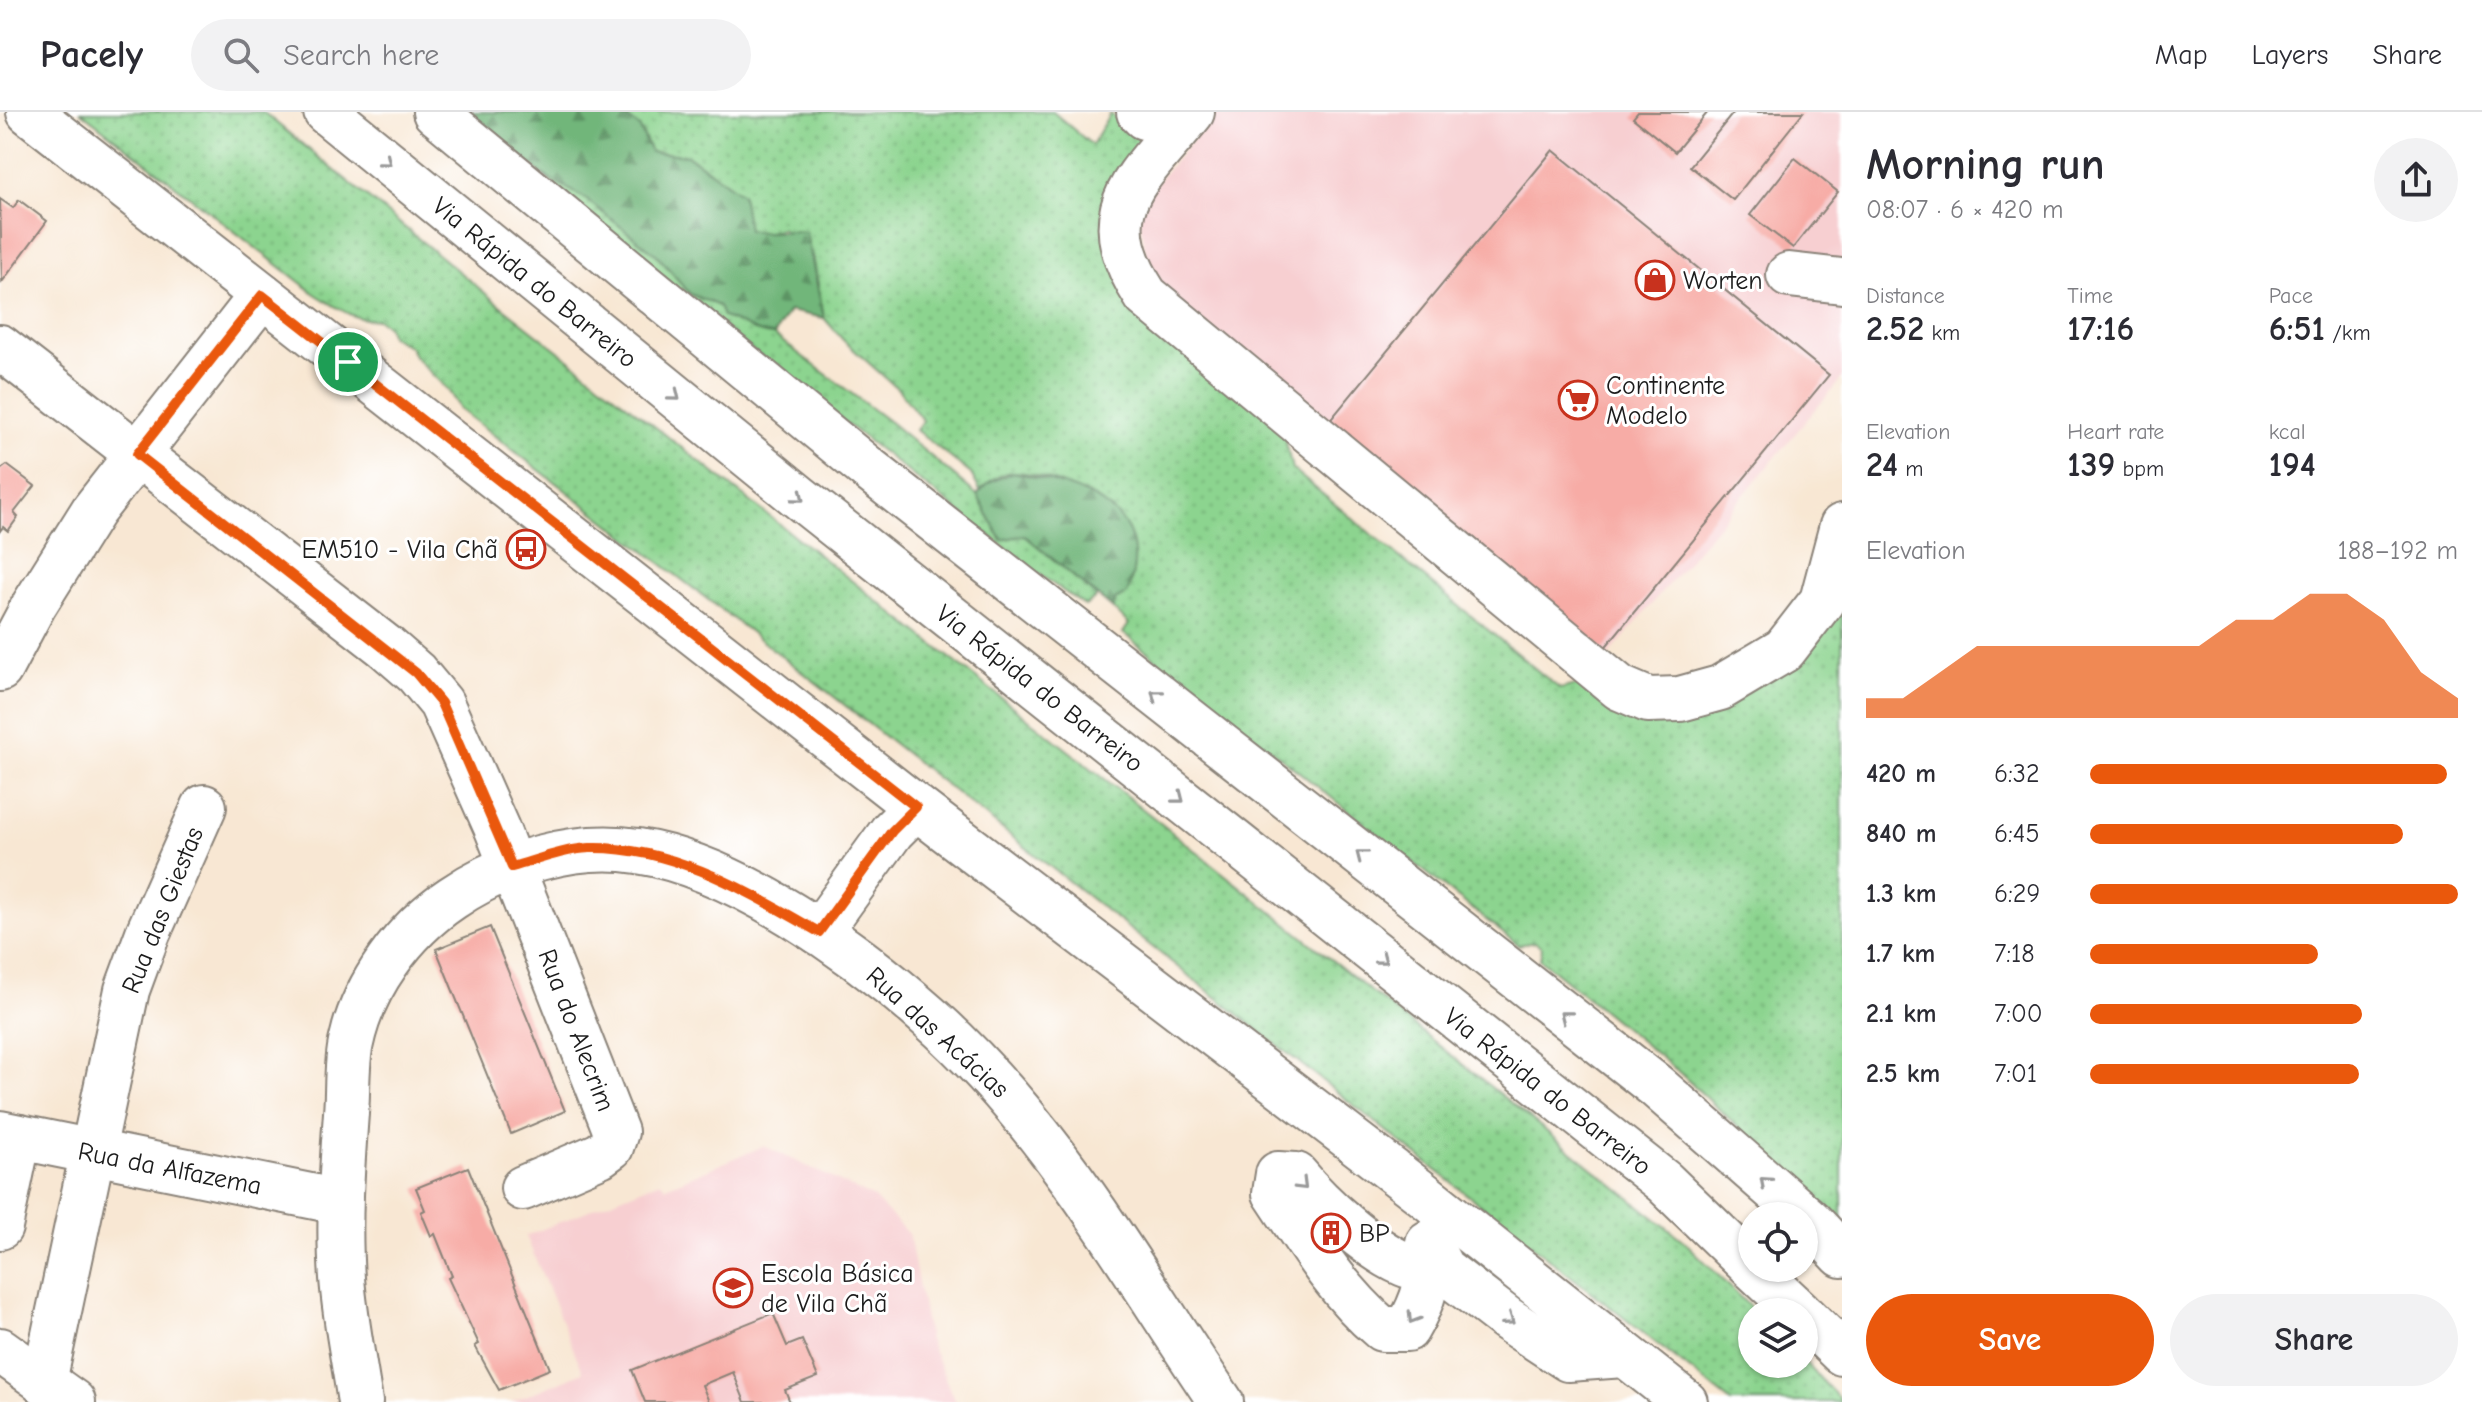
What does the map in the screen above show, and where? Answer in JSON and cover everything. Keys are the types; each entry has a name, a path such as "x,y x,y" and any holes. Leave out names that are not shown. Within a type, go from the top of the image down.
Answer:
{"main road":[{"path":"29,112 916,807 1423,1194 1685,1402"},
{"name":"Via Rápida do Barreiro","path":"326,112 799,497 1664,1182 1738,1253"},
{"path":"435,112 878,477 1656,1086 1810,1221 1842,1255"},
{"path":"1139,112 1144,117 1175,122 1191,112"},
{"path":"1191,112 1125,193 1118,232 1127,267 1146,296 1620,688 1648,700 1680,699 1720,688 1784,650 1822,601 1842,526"},
{"path":"1789,275 1842,281"},
{"path":"0,669 34,605 93,511 262,295"},
{"path":"0,347 416,673 441,703 512,867"},
{"name":"Rua das Giestas","path":"58,1392 92,1154 127,990 148,933 204,807"},
{"path":"819,932 892,831 916,807"},
{"name":"Rua das Acácias","path":"360,1402 342,1281 340,1202 351,1042 372,990 400,944 434,910 471,885 512,867 588,848 637,851 710,874 819,932 929,1016 1020,1108 1063,1164 1221,1402"},
{"name":"Rua do Alecrim","path":"512,867 616,1132 611,1147 600,1155 523,1188"},
{"path":"0,1227 10,1135"},
{"name":"Rua da Alfazema","path":"10,1135 340,1202"},
{"path":"1423,1194 1434,1260 1568,1359 1624,1355"},
{"name":"Via Rápida do Barreiro","path":"1769,1282 1785,1298"},
{"path":"1818,1330 1842,1353"},
{"path":"0,1350 58,1392"}],"shaded area":[{"path":"1217,112 1842,112 1842,378 1604,661 1153,291 1137,205"},
{"name":"Escola Básica de Vila Chã","path":"764,1146 874,1198 909,1235 929,1340 955,1402 511,1402 583,1372 526,1236 660,1181 666,1187"}],"green space":[{"path":"81,112 263,112 501,306 1124,794 1685,1242 1741,1298 1738,1298 1738,1378 1818,1376 1842,1402 1731,1402 814,681 461,410 448,390 414,356 410,347 391,336 387,326 377,319 353,315 315,294"},
{"path":"466,112 619,112 639,127 651,152 687,155 742,194 748,230 806,232 824,318 789,311 774,335 723,317 719,306 690,294 657,255 583,197 540,173"},
{"path":"619,112 1053,112 1092,145 1110,114 1147,138 1108,231 1282,425 1292,469 1560,689 1587,682 1653,718 1842,587 1842,1224 1680,1073 1540,959 1542,947 1535,942 1518,945 1123,633 1129,624 1113,609 1115,600 1094,498 1054,481 1022,472 995,478 980,491 971,474 916,430 923,421 898,389 843,340 824,318 813,256 781,228 763,234 747,230 742,194 687,155 651,152 639,127"},
{"path":"540,173 583,197 657,255 690,294 719,306 723,317 774,335 892,424 977,495 1002,540 1024,534 1097,597 1085,606 1040,575 701,310"},
{"path":"1013,472 1064,485 1087,495 1108,506 1123,522 1132,541 1134,565 1127,594 1115,600 1113,609 1024,535 1002,540 977,495 989,483"}],"building":[{"path":"1638,112 1708,112 1675,152 1633,118"},
{"path":"1734,112 1803,112 1733,200 1690,166"},
{"name":"Continente Modelo","path":"1553,150 1829,375 1603,650 1327,424"},
{"path":"1795,158 1838,192 1793,248 1750,215"},
{"path":"0,199 13,208 19,200 47,221 2,282"},
{"path":"7,465 35,486 14,513 18,517 8,531 3,527 0,531 0,470"},
{"path":"490,927 565,1111 511,1134 436,949"},
{"path":"468,1167 550,1369 499,1390 475,1346 479,1344 448,1278 452,1276 435,1234 431,1236 421,1212 425,1210 416,1188"},
{"path":"773,1313 787,1346 802,1340 818,1377 785,1390 790,1402 745,1402 733,1372 702,1385 709,1402 645,1402 632,1370"}],"place":[{"name":"Worten","path":"1655,280"},
{"name":"Continente Modelo","path":"1578,400"},
{"name":"EM510 - Vila Chã","path":"526,549"},
{"name":"BP","path":"1331,1233"},
{"name":"Escola Básica de Vila Chã","path":"733,1288"}],"route":[{"path":"262,295 348,362 916,807 892,831 819,932 710,874 637,851 588,848 512,867 441,703 416,673 137,454 262,295"}]}
